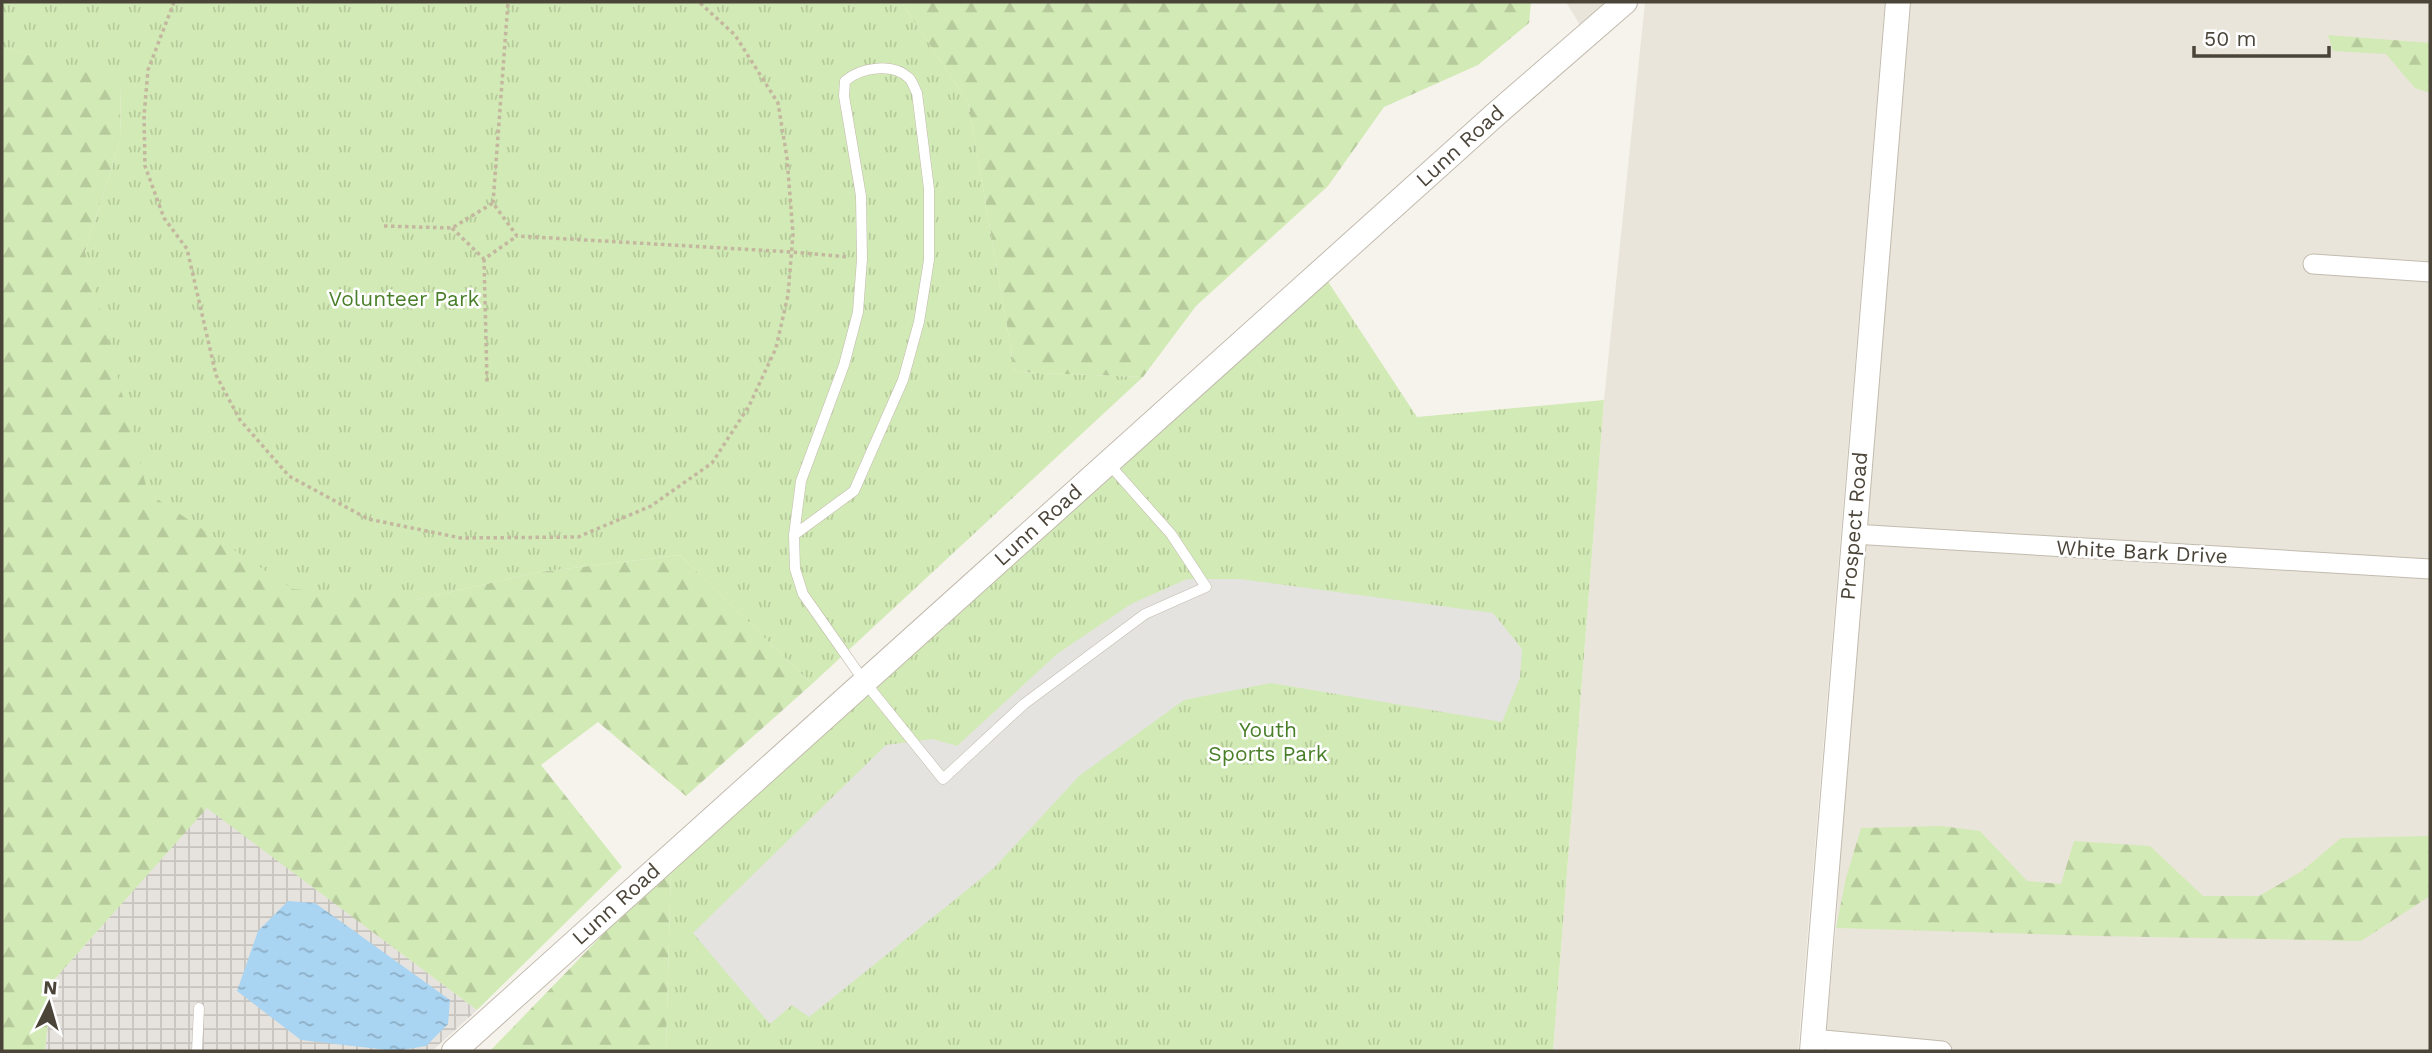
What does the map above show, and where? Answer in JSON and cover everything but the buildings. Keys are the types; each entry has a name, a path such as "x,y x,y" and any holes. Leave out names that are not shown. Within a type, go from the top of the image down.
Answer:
{"street":[{"name":"Lunn Road","path":"454,1051 1623,2"},
{"name":"Prospect Road","path":"1812,1045 1898,2"},
{"path":"2313,264 2430,272"},
{"name":"White Bark Drive","path":"1853,534 2430,569"},
{"path":"1812,1045 1942,1051"}],"lane":[{"path":"794,535 854,491 903,380 919,322 929,260 929,189 916,93 911,79 897,70 856,71 845,81 844,96 861,196 862,259 858,312 844,365 801,481 794,535 795,569 803,594 864,681 943,779 1024,704 1145,614 1206,587 1171,534 1108,463"},
{"path":"197,1051 199,1008"}],"path":[{"path":"174,2 148,70 144,116 145,166 164,218 187,249 216,375 240,420 289,476 368,519 461,538 578,537 651,506 712,463 749,406 776,348 788,295 793,234 787,158 778,103 735,35 699,2"},
{"path":"508,2 492,202 517,236"},
{"path":"384,226 452,229 492,202"},
{"path":"452,229 484,259 487,382"},
{"path":"484,259 517,236 792,252 862,259"}],"shaded area":[{"path":"1566,2 1607,2 1580,25"},
{"path":"1645,2 1885,2 1798,1051 1553,1051 1604,400"},
{"path":"1911,2 2430,2 2430,1051 1824,1051 1836,928 1852,653"},
{"path":"1187,579 1240,579 1493,613 1522,649 1520,678 1502,722 1271,683 1184,700 1079,776 993,869 809,1017 792,1005 770,1024 693,933 886,745 933,739 957,746 1057,654 1131,604"},
{"path":"207,807 477,1010 432,1051 45,1051 52,982"}],"green space":[{"name":"Volunteer Park","path":"2,2 901,2 968,102 1015,372 1143,377 812,684 680,555 539,572 416,600 293,589 148,493 85,252 120,141 121,83 2,47"},
{"path":"901,2 1531,2 1529,23 1478,65 1384,107 1328,186 1196,306 1143,377 1015,372 968,102"},
{"path":"2328,35 2430,43 2430,93 2415,88 2386,54 2333,51"},
{"path":"2,47 121,82 120,141 85,252 416,600 539,572 680,555 812,684 686,796 598,722 541,765 622,867 477,1010 207,808 52,982 45,1051 2,1051"},
{"name":"Youth Sports Park","path":"1325,277 1417,417 1604,400 1553,1051 666,1051 671,864"},
{"path":"1941,826 1980,831 2027,881 2061,884 2074,841 2150,846 2203,896 2259,896 2302,871 2341,838 2430,836 2430,896 2361,941 1836,928 1846,878 1861,828"},
{"path":"671,864 666,1051 490,1051"}],"water":[{"path":"288,901 315,903 450,1000 448,1024 426,1046 396,1051 301,1040 237,991 258,931"}]}
